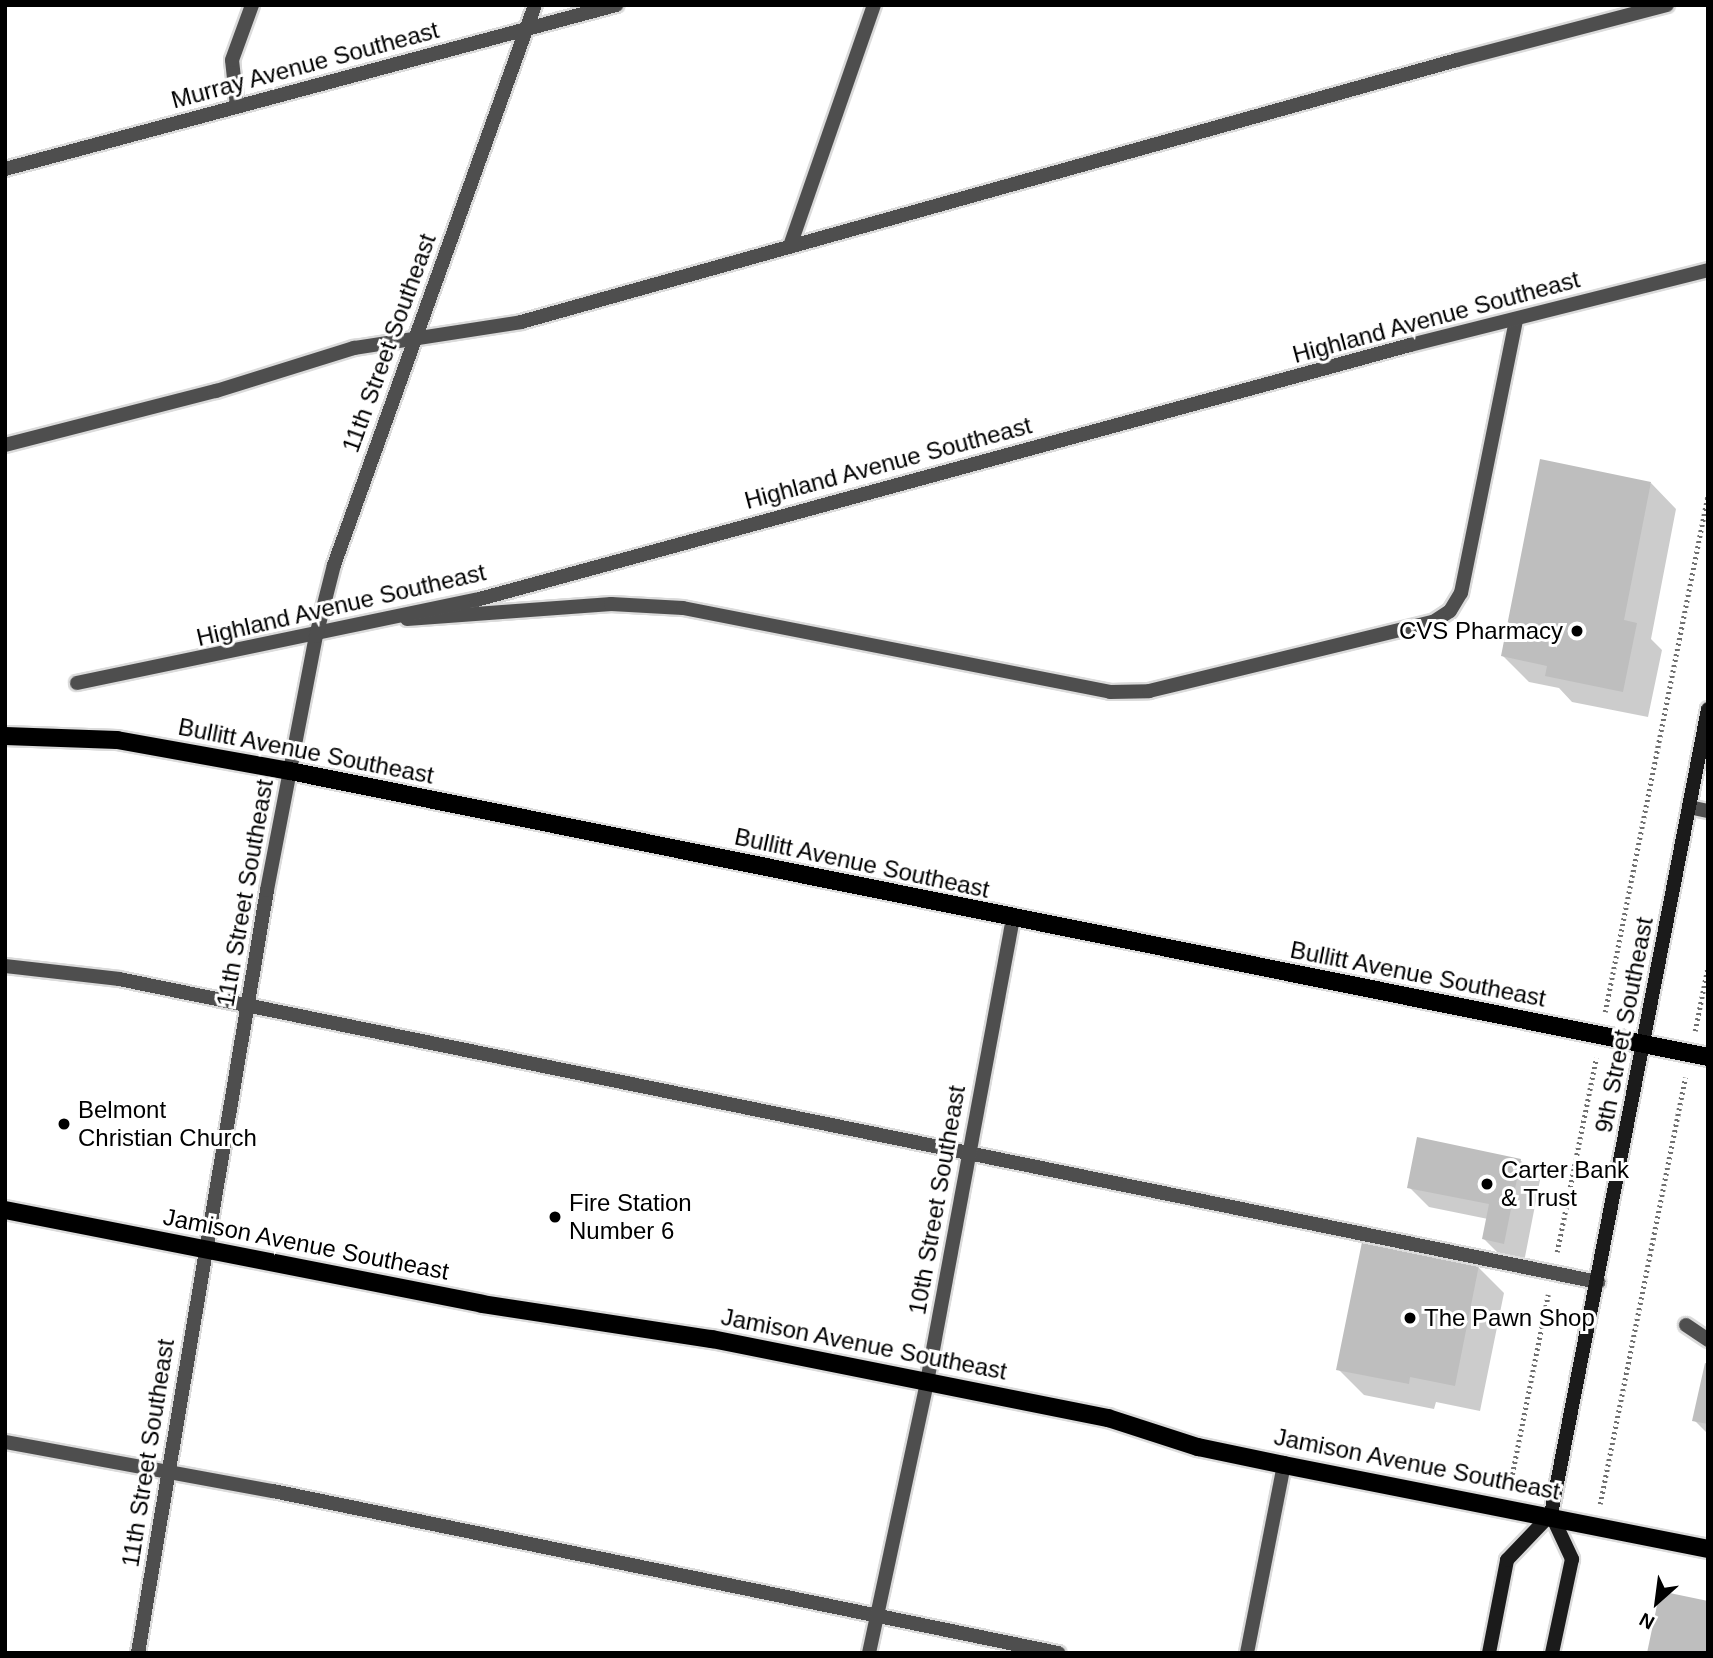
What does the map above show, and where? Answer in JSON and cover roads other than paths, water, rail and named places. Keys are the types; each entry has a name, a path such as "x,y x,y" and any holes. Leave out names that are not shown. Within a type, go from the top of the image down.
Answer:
{"main road":[{"name":"Bullitt Avenue Southeast","path":"5,736 117,740 290,771 1013,919 1699,1055"},
{"name":"Jamison Avenue Southeast","path":"5,1210 482,1304 628,1322 1108,1418 1198,1447 1551,1514 1708,1549"}],"street":[{"path":"237,106 232,60 252,5"},
{"name":"11th Street Southeast","path":"138,1653 247,1007 316,636 334,565 535,5"},
{"name":"Murray Avenue Southeast","path":"5,169 616,5"},
{"path":"790,246 874,5"},
{"path":"5,445 216,391 354,348 521,321 1667,5"},
{"name":"Highland Avenue Southeast","path":"77,683 384,621 1516,319 1708,271"},
{"path":"384,621 611,604 683,608 1110,692 1149,691 1396,632 1433,622 1450,611 1461,593 1516,319"},
{"name":"9th Street Southeast","path":"1551,1514 1708,709"},
{"path":"1689,807 1708,811"},
{"name":"10th Street Southeast","path":"869,1653 927,1382 1013,919"},
{"path":"5,966 119,979 247,1007 969,1150 1598,1282"},
{"path":"1686,1325 1708,1340"},
{"path":"5,1442 1058,1653"},
{"path":"1247,1653 1284,1465"},
{"path":"1489,1653 1507,1560 1551,1514 1572,1559 1552,1653"}],"place":[{"name":"CVS Pharmacy","path":"1577,631"},
{"name":"Belmont Christian Church","path":"64,1124"},
{"name":"Carter Bank & Trust","path":"1487,1184"},
{"name":"Fire Station Number 6","path":"555,1217"},
{"name":"The Pawn Shop","path":"1410,1318"}]}
